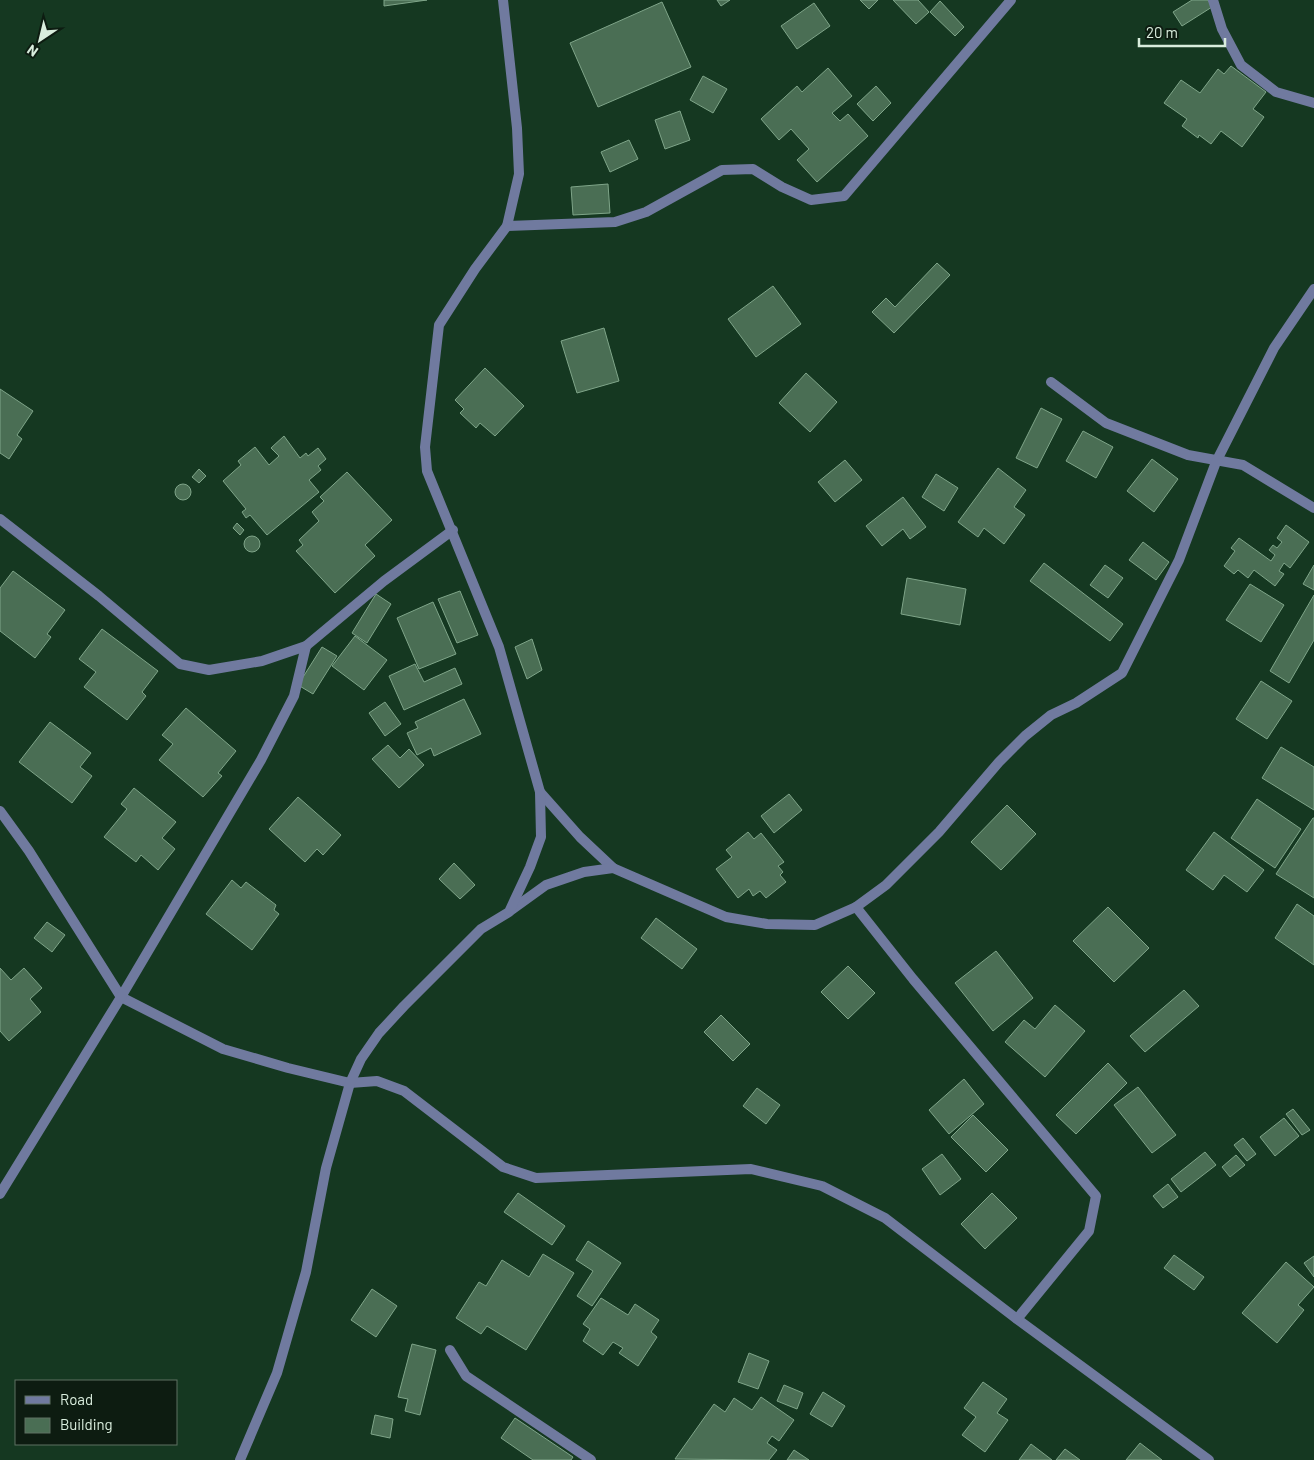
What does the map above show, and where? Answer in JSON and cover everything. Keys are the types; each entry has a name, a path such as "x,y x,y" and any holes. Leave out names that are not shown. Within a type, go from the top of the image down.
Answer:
{"street":[{"path":"502,0 517,128 519,174 507,226 474,270 439,326 425,447 427,472 453,530 500,647 540,792 541,837 530,867 509,912"},
{"path":"507,226 615,222 646,212 722,170 754,169 782,187 811,200 844,196 1010,0"},
{"path":"1214,0 1222,29 1241,65 1276,92 1314,103"},
{"path":"540,792 580,837 613,868 726,917 759,922 815,925 856,907 886,885 912,861 999,762 1025,736 1051,715 1076,703 1122,673 1179,560 1216,462 1274,348 1314,289"},
{"path":"1051,382 1106,423 1165,448 1216,462 1243,466 1314,508"},
{"path":"0,519 99,596 180,664 209,670 262,661 306,646 384,581 453,530"},
{"path":"0,1194 121,997 261,760 294,696 306,646"},
{"path":"0,811 29,851 121,997 223,1049 288,1068 350,1083 377,1081 404,1091 503,1167 536,1178 750,1169 822,1186 885,1218 1017,1319 1209,1460"},
{"path":"240,1460 277,1373 306,1272 326,1168 350,1083 361,1059 379,1033 404,1006 482,929 546,885 584,872 613,868"},
{"path":"856,907 913,979 1096,1196 1089,1231 1017,1319"},
{"path":"450,1350 466,1376 591,1460"}],"building":[{"path":"384,0 427,0 384,6"},
{"path":"717,0 730,0 721,6"},
{"path":"860,0 878,0 869,9"},
{"path":"893,0 918,0 929,12 916,24"},
{"path":"1192,0 1208,0 1212,7 1182,26 1173,12"},
{"path":"940,1 964,27 955,36 930,12"},
{"path":"662,2 691,67 598,107 570,43"},
{"path":"814,3 830,26 797,49 781,26"},
{"path":"1231,66 1266,92 1253,109 1264,117 1242,147 1221,131 1211,144 1199,135 1198,138 1182,126 1187,119 1164,103 1181,80 1200,93 1218,69 1224,74"},
{"path":"828,68 852,96 832,113 840,121 848,114 868,136 817,182 797,160 809,149 791,129 779,140 761,119 797,86 802,92"},
{"path":"703,76 727,89 713,113 690,100"},
{"path":"876,86 891,103 873,121 857,104"},
{"path":"680,111 690,140 665,149 655,120"},
{"path":"629,140 638,159 610,172 601,152"},
{"path":"608,184 610,213 573,215 571,187"},
{"path":"937,263 950,275 894,333 872,312 886,298 895,307"},
{"path":"773,286 801,324 756,357 728,319"},
{"path":"604,328 619,381 577,393 561,341"},
{"path":"485,368 524,406 495,436 480,423 476,428 460,413 464,409 455,400"},
{"path":"806,373 837,402 810,432 779,403"},
{"path":"0,389 33,411 17,435 22,439 9,459 0,453"},
{"path":"1041,408 1062,419 1037,468 1016,458"},
{"path":"1083,431 1113,447 1096,478 1066,461"},
{"path":"284,436 300,458 306,453 308,456 318,448 326,459 318,466 321,470 309,480 319,492 267,535 250,515 246,518 242,512 246,509 223,481 241,465 238,461 255,447 269,465 279,456 271,448"},
{"path":"1152,459 1178,479 1154,512 1127,491"},
{"path":"845,460 862,480 835,502 818,482"},
{"path":"998,468 1026,490 1014,507 1025,515 1004,544 984,528 978,537 958,522"},
{"path":"199,469 206,476 199,483 192,477"},
{"path":"347,472 392,520 365,545 375,556 335,593 296,551 303,545 299,540 319,521 312,512 324,501 320,497"},
{"path":"936,474 958,488 944,511 922,497"},
{"path":"180,484 186,484 191,489 189,498 180,500 175,495 175,489"},
{"path":"903,497 926,527 910,539 903,529 882,546 866,526"},
{"path":"237,523 244,530 240,535 233,528"},
{"path":"1286,525 1309,542 1290,568 1284,563 1279,571 1284,574 1275,586 1254,570 1248,578 1238,570 1234,574 1224,566 1235,551 1231,548 1239,538 1271,561 1275,555 1269,550 1273,545 1277,548 1282,542 1277,538"},
{"path":"249,536 255,536 260,541 258,550 249,552 244,547 244,541"},
{"path":"1143,542 1169,562 1156,580 1129,560"},
{"path":"1044,563 1123,624 1110,641 1030,581"},
{"path":"1105,565 1123,578 1108,598 1090,585"},
{"path":"1314,565 1314,590 1303,584"},
{"path":"13,571 65,610 47,634 51,637 35,658 0,631 0,588"},
{"path":"907,578 966,589 960,625 901,614"},
{"path":"1250,584 1284,605 1261,642 1226,620"},
{"path":"460,591 478,635 457,643 438,599"},
{"path":"376,594 391,604 367,643 352,633"},
{"path":"1314,595 1314,640 1289,683 1270,671"},
{"path":"433,602 456,654 419,669 397,618"},
{"path":"102,629 158,671 142,692 146,696 127,720 84,687 96,672 79,659"},
{"path":"355,636 387,660 364,690 332,666"},
{"path":"532,639 542,670 527,679 515,647"},
{"path":"322,647 337,656 313,694 298,685"},
{"path":"415,664 424,682 455,668 462,684 404,710 389,676"},
{"path":"1261,681 1292,701 1267,739 1236,719"},
{"path":"464,699 481,734 434,756 431,748 417,755 407,733 418,728 415,722"},
{"path":"385,702 401,724 385,736 369,713"},
{"path":"186,708 236,751 218,773 222,776 203,797 159,760 173,744 162,735"},
{"path":"50,722 91,753 80,767 92,776 72,803 19,762"},
{"path":"388,745 400,758 409,749 424,765 399,788 372,759"},
{"path":"1281,747 1314,767 1314,810 1262,778"},
{"path":"134,788 176,822 162,838 175,849 158,870 141,855 136,862 104,837 127,809 121,804"},
{"path":"789,794 802,810 774,833 761,816"},
{"path":"298,797 341,835 323,855 317,849 305,862 269,829"},
{"path":"1257,799 1301,829 1275,868 1231,838"},
{"path":"1007,805 1036,834 1001,870 971,842"},
{"path":"1314,818 1314,898 1276,874"},
{"path":"748,832 754,839 761,833 784,862 778,866 783,872 780,875 786,882 766,898 760,891 753,896 749,889 738,898 716,869 732,857 726,850"},
{"path":"1214,832 1264,870 1247,892 1224,875 1213,890 1186,870"},
{"path":"454,863 475,885 460,899 439,879"},
{"path":"232,880 241,888 246,882 276,905 274,910 279,914 252,950 206,914"},
{"path":"1297,904 1314,916 1314,965 1275,938"},
{"path":"1108,907 1149,948 1114,982 1073,941"},
{"path":"656,918 697,949 682,969 641,938"},
{"path":"47,922 65,935 52,952 34,938"},
{"path":"996,951 1033,998 993,1031 955,983"},
{"path":"848,966 875,993 848,1019 821,992"},
{"path":"0,968 11,980 24,968 42,988 30,999 41,1012 9,1041 0,1031"},
{"path":"1184,990 1199,1006 1145,1052 1130,1036"},
{"path":"1055,1005 1085,1031 1045,1077 1005,1042 1024,1020 1035,1029"},
{"path":"721,1015 750,1044 733,1061 704,1032"},
{"path":"1108,1063 1127,1083 1076,1134 1056,1115"},
{"path":"964,1079 984,1104 949,1134 929,1110"},
{"path":"1138,1087 1176,1135 1152,1153 1114,1105"},
{"path":"757,1088 780,1105 766,1124 743,1106"},
{"path":"1293,1109 1310,1130 1302,1135 1286,1114"},
{"path":"973,1115 1008,1150 986,1172 951,1137"},
{"path":"1284,1118 1299,1136 1275,1156 1260,1137"},
{"path":"1243,1138 1256,1154 1247,1161 1234,1145"},
{"path":"1205,1152 1216,1165 1181,1192 1171,1179"},
{"path":"942,1154 961,1179 940,1195 922,1169"},
{"path":"1236,1155 1245,1165 1230,1177 1222,1167"},
{"path":"1168,1184 1178,1197 1163,1208 1153,1196"},
{"path":"518,1193 565,1226 552,1245 504,1212"},
{"path":"992,1193 1017,1218 985,1249 961,1224"},
{"path":"588,1241 621,1263 592,1306 577,1296 593,1271 576,1260"},
{"path":"543,1254 574,1273 526,1350 487,1326 481,1334 456,1318 479,1282 486,1286 502,1260 529,1277"},
{"path":"1174,1255 1204,1277 1194,1290 1164,1268"},
{"path":"1314,1256 1314,1277 1304,1263"},
{"path":"1286,1262 1314,1287 1298,1305 1304,1310 1277,1343 1242,1313"},
{"path":"372,1289 397,1306 376,1337 351,1320"},
{"path":"601,1298 628,1315 635,1304 659,1320 651,1332 657,1337 638,1366 619,1353 623,1348 613,1342 603,1355 583,1341 590,1329 583,1324"},
{"path":"412,1344 436,1350 420,1415 405,1411 408,1399 398,1397"},
{"path":"749,1353 769,1361 758,1389 738,1382"},
{"path":"983,1382 1007,1399 997,1413 1008,1420 985,1452 962,1435 976,1417 964,1408"},
{"path":"784,1385 803,1393 797,1409 777,1401"},
{"path":"823,1392 845,1406 832,1427 810,1414"},
{"path":"761,1397 794,1420 779,1441 772,1436 767,1443 777,1450 769,1460 675,1459 714,1404 725,1412 734,1398 752,1410"},
{"path":"375,1415 393,1419 390,1438 371,1434"},
{"path":"515,1418 573,1457 571,1460 533,1460 501,1438"},
{"path":"1140,1443 1162,1460 1126,1460"},
{"path":"1031,1444 1052,1460 1019,1460"},
{"path":"1065,1449 1080,1460 1056,1460"},
{"path":"794,1450 809,1460 787,1460"}]}
